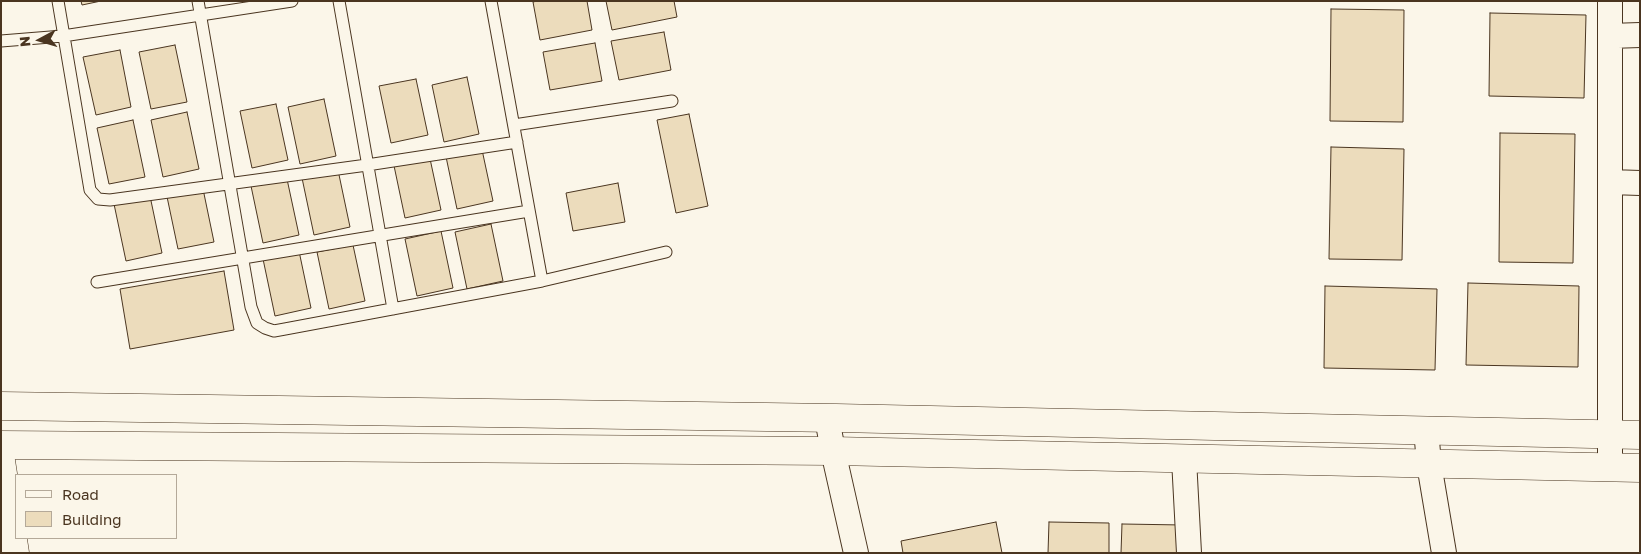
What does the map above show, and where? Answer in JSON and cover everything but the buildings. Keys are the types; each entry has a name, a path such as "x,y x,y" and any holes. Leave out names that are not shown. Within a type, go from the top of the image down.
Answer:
{"street":[{"path":"1610,1 1610,467"},
{"path":"1610,36 1640,35"},
{"path":"1610,182 1640,183"},
{"path":"1,406 827,418 1640,435"},
{"path":"827,418 856,553"},
{"path":"1426,430 1429,464 1444,553"},
{"path":"1,445 833,451 1640,468"},
{"path":"1184,459 1190,553"},
{"path":"1,461 15,553"}],"lane":[{"path":"58,1 90,190 98,199 110,200 229,184 517,142"},
{"path":"198,1 250,307 256,323 265,328 274,330 285,329 542,281 666,252"},
{"path":"1,41 63,36 292,1"},
{"path":"338,1 392,309"},
{"path":"491,1 542,281"},
{"path":"514,125 672,101"},
{"path":"97,282 529,211"}]}
